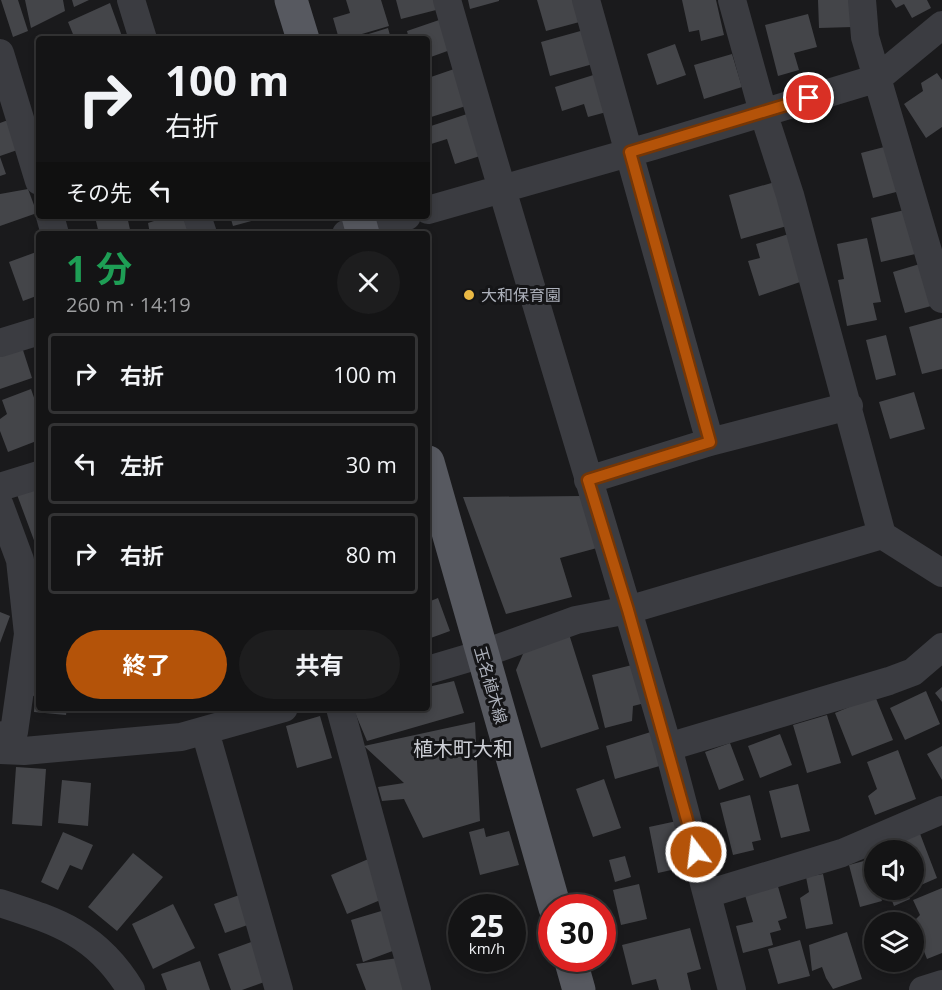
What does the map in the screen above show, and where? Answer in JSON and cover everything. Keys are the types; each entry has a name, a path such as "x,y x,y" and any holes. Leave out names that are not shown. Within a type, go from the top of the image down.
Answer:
{"main road":[{"path":"291,0 302,36"},
{"name":"玉名植木線","path":"430,469 551,894"},
{"path":"574,972 579,990"}],"street":[{"path":"131,0 142,36"},
{"path":"447,0 501,189 668,747 732,990"},
{"path":"586,0 710,442"},
{"path":"732,0 763,112 790,195 849,406 882,535 942,573"},
{"path":"862,0 865,37 942,299"},
{"path":"430,209 878,78 942,25"},
{"path":"0,53 36,171"},
{"path":"357,228 394,219"},
{"path":"0,343 36,332"},
{"path":"588,480 710,442 849,406"},
{"path":"0,487 36,476"},
{"path":"0,506 30,561 28,634 14,732 0,736"},
{"path":"430,669 482,654 576,620 628,610 882,535"},
{"path":"668,747 889,681 913,672 942,647"},
{"path":"0,750 24,751 181,737 273,711"},
{"path":"341,711 417,990"},
{"path":"205,730 279,990"},
{"path":"707,894 842,853 942,810"},
{"path":"0,903 51,920 81,935 103,954 122,975 131,990"},
{"path":"923,990 942,984"}],"building":[{"path":"1,0 18,0 28,31 13,37"},
{"path":"25,0 63,0 65,11 31,28"},
{"path":"72,0 89,0 74,7"},
{"path":"346,0 381,0 389,26 355,36 338,36 333,18 350,13"},
{"path":"396,0 438,0 440,9 401,19"},
{"path":"468,0 499,0 499,1 470,9"},
{"path":"537,0 581,0 587,20 546,31"},
{"path":"682,0 716,0 724,35 701,41 699,30 689,32"},
{"path":"818,0 852,0 853,27 819,28"},
{"path":"891,0 927,0 931,8 912,18 904,4 896,8"},
{"path":"110,3 122,36 74,36 68,22"},
{"path":"808,14 817,47 794,53 799,70 778,76 765,25"},
{"path":"442,19 453,49 430,57 430,36 408,36 407,31"},
{"path":"388,28 390,36 362,36"},
{"path":"584,30 593,64 550,76 541,42"},
{"path":"675,44 686,75 657,85 647,54"},
{"path":"732,54 742,87 704,99 694,65"},
{"path":"457,68 469,105 430,117 430,77"},
{"path":"603,72 614,110 588,117 584,104 562,111 555,87"},
{"path":"937,73 942,80 942,127 926,138 904,104 923,91 921,83"},
{"path":"467,114 480,156 455,164 447,139 430,144 430,126"},
{"path":"16,117 26,147 0,156 0,123"},
{"path":"888,146 900,191 873,198 861,153"},
{"path":"0,157 6,174 0,176"},
{"path":"775,182 787,226 741,239 729,195"},
{"path":"28,189 36,213 0,226 0,194"},
{"path":"913,208 924,252 881,262 871,218"},
{"path":"128,219 130,231 98,231 96,221"},
{"path":"160,219 187,219 190,231 149,231 148,223"},
{"path":"231,219 259,219 233,226"},
{"path":"792,233 806,280 759,296 748,261 760,258 756,244"},
{"path":"867,238 881,302 873,303 877,320 847,326 838,280 844,279 837,244"},
{"path":"36,252 36,296 23,301 9,262"},
{"path":"923,263 935,305 905,313 893,272"},
{"path":"942,318 942,369 922,374 909,327"},
{"path":"886,335 896,375 876,380 866,340"},
{"path":"22,347 32,378 0,389 0,354"},
{"path":"31,389 36,403 36,441 8,452 0,431 0,419 7,414 2,400"},
{"path":"914,392 925,429 890,439 879,402"},
{"path":"36,484 35,543 16,492"},
{"path":"583,496 597,548 560,558 572,597 506,614 463,497"},
{"path":"438,598 450,631 430,638 430,601"},
{"path":"0,612 10,616 0,643"},
{"path":"569,634 599,729 541,748 516,670 526,647"},
{"path":"36,647 36,711 67,711 66,715 34,712 35,696 24,695"},
{"path":"640,663 649,702 633,706 632,721 605,728 592,675"},
{"path":"454,681 464,713 367,741 354,711 430,711 430,687"},
{"path":"942,687 942,702 935,693"},
{"path":"926,691 940,724 905,740 890,708"},
{"path":"875,696 893,740 852,756 835,713"},
{"path":"827,715 841,763 807,773 793,725"},
{"path":"320,716 332,758 297,768 286,726"},
{"path":"475,722 480,821 423,838 404,799 382,801 378,787 404,783 364,746"},
{"path":"657,730 663,765 615,779 606,746"},
{"path":"780,734 792,765 760,778 748,746"},
{"path":"730,743 744,780 719,790 705,752"},
{"path":"942,746 942,780 927,754"},
{"path":"898,750 916,799 875,815 868,796 877,789 867,762"},
{"path":"16,767 46,769 42,826 12,824"},
{"path":"604,779 621,828 593,837 576,789"},
{"path":"62,780 91,783 88,826 58,823"},
{"path":"798,784 810,831 781,838 769,791"},
{"path":"750,795 761,840 752,842 754,850 733,855 720,803"},
{"path":"677,821 694,865 658,873 649,827"},
{"path":"484,828 486,837 509,831 519,865 480,875 469,832"},
{"path":"919,831 922,840 898,840"},
{"path":"63,832 93,845 82,870 70,865 58,890 41,882"},
{"path":"924,844 937,878 924,884"},
{"path":"133,853 163,877 117,931 88,907"},
{"path":"625,856 631,877 615,882 609,860"},
{"path":"373,857 390,896 347,914 331,875"},
{"path":"864,861 864,900 882,901 860,907 849,865"},
{"path":"823,874 833,924 806,929 800,898 809,892 806,877"},
{"path":"777,883 787,918 778,921 781,930 770,933 773,945 743,953 736,926 753,922 744,892"},
{"path":"639,884 647,919 621,925 616,894 613,890"},
{"path":"942,888 942,953 927,959 924,951 924,912 919,912 913,900 924,900 924,895"},
{"path":"245,893 256,922 225,933 214,904"},
{"path":"892,900 908,900 894,906"},
{"path":"173,904 195,948 153,969 132,924"},
{"path":"388,909 398,949 363,962 351,920"},
{"path":"690,928 701,969 687,973 691,990 659,990 656,979 632,985 622,945"},
{"path":"847,932 862,979 833,989 822,967 812,971 809,945"},
{"path":"800,940 810,976 778,984 768,949"},
{"path":"254,941 267,981 242,990 231,990 218,954"},
{"path":"405,957 413,990 366,990 356,964"},
{"path":"200,961 210,990 167,990 161,974"}],"place":[{"name":"大和保育園","path":"469,295"}],"district":[{"name":"植木町大和","path":"463,748"}],"route":[{"path":"696,852 668,747 588,480 710,442 630,152 809,98"}]}
